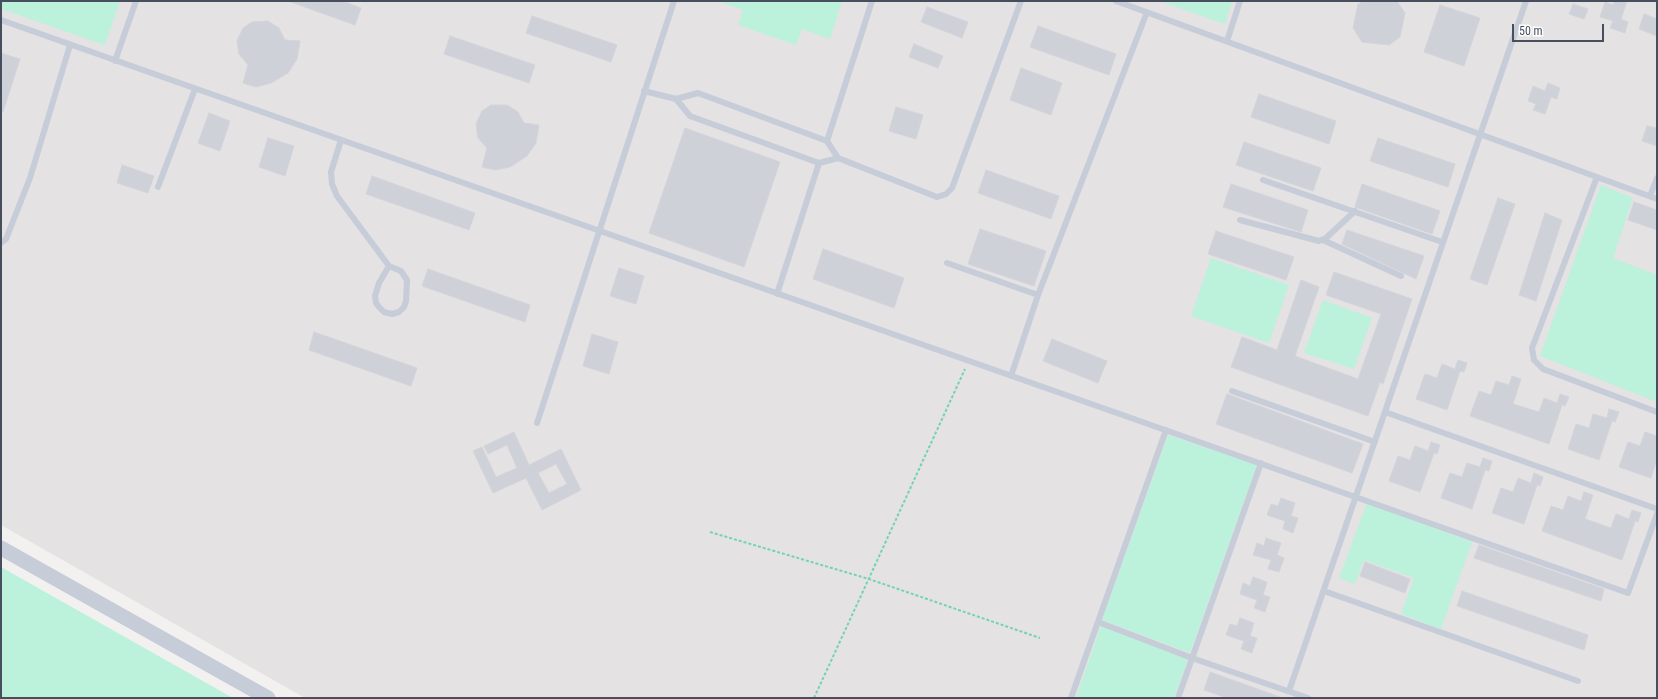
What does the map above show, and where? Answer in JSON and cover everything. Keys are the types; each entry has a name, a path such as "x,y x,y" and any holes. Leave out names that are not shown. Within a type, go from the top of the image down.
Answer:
{"street":[{"path":"1,548 268,698"}],"lane":[{"path":"116,61 136,1"},
{"path":"537,423 598,231 674,1"},
{"path":"827,141 872,1"},
{"path":"644,92 676,99 698,93 827,141 838,158 937,197 946,194 952,188 1021,1"},
{"path":"1116,1 1657,199"},
{"path":"1227,41 1240,1"},
{"path":"1289,691 1526,1"},
{"path":"1010,376 1038,295 1147,12"},
{"path":"1,20 1628,593 1657,514"},
{"path":"1,243 6,239 30,178 70,45"},
{"path":"158,187 195,89"},
{"path":"676,99 690,116 819,163 838,158"},
{"path":"341,140 331,172 332,184 337,196 390,266 401,271 407,280 406,301 404,307 399,312 392,314 384,312 379,307 376,303 375,296 379,282 390,266"},
{"path":"777,294 819,163"},
{"path":"1597,177 1532,348 1534,360 1543,368 1657,412"},
{"path":"1650,196 1657,178"},
{"path":"1263,180 1442,242"},
{"path":"1323,240 1355,211"},
{"path":"1240,220 1316,240 1323,240 1401,276"},
{"path":"947,263 1038,295"},
{"path":"1232,391 1375,442"},
{"path":"1385,412 1657,509"},
{"path":"1071,698 1166,430"},
{"path":"1178,698 1261,464"},
{"path":"1324,590 1578,681"},
{"path":"1098,622 1192,658 1308,698"}],"path":[{"path":"814,698 968,361"},
{"path":"710,532 869,579 1040,638"}],"shaded area":[{"path":"1,1 1657,1 1657,698 305,698 1,525"}],"green space":[{"path":"1,1 120,1 105,45 1,9"},
{"path":"724,1 842,1 830,39 802,29 796,45 738,25 743,10 723,3"},
{"path":"1159,1 1232,1 1225,24"},
{"path":"1601,185 1633,198 1613,258 1657,275 1657,402 1540,356"},
{"path":"1211,258 1289,285 1269,343 1191,316"},
{"path":"1323,300 1372,318 1354,369 1304,353"},
{"path":"1168,435 1257,465 1190,653 1102,620"},
{"path":"1367,503 1472,542 1441,629 1401,614 1414,578 1364,560 1355,584 1339,578"},
{"path":"1,567 233,698 1,698"},
{"path":"1101,626 1188,659 1174,698 1076,698"}],"building":[{"path":"291,1 342,1 361,8 355,25"},
{"path":"1364,1 1397,1 1405,13 1400,37 1389,45 1362,42 1353,28 1358,4"},
{"path":"1614,1 1627,1 1621,19 1628,22 1625,33 1610,28 1613,21 1600,17 1605,2 1613,5"},
{"path":"1573,4 1588,9 1584,19 1569,14"},
{"path":"1440,5 1480,18 1464,66 1424,52"},
{"path":"927,7 968,22 962,38 921,22"},
{"path":"1644,14 1657,19 1657,36 1639,29"},
{"path":"532,16 617,45 611,62 526,33"},
{"path":"268,21 279,28 285,40 300,41 297,59 288,73 271,83 256,87 243,83 248,65 239,54 237,41 243,28 252,22"},
{"path":"1038,26 1116,54 1109,75 1030,47"},
{"path":"450,36 535,65 529,83 444,54"},
{"path":"914,44 943,56 938,68 909,57"},
{"path":"1,53 20,59 3,112 1,112"},
{"path":"1021,68 1062,83 1051,115 1010,100"},
{"path":"1548,83 1560,88 1557,99 1551,97 1545,114 1533,110 1536,104 1528,101 1533,86 1545,91"},
{"path":"1259,94 1336,121 1329,144 1251,117"},
{"path":"491,105 507,105 518,112 524,123 539,125 536,143 527,156 510,167 495,170 482,167 487,148 478,138 476,124 482,111"},
{"path":"896,107 923,115 916,139 889,131"},
{"path":"209,113 230,121 220,151 198,143"},
{"path":"1647,126 1657,128 1657,146 1642,141"},
{"path":"685,128 780,162 744,267 649,233"},
{"path":"268,138 294,146 285,176 259,167"},
{"path":"1378,138 1455,164 1448,187 1370,161"},
{"path":"1244,142 1321,168 1313,191 1236,165"},
{"path":"122,165 154,176 148,193 117,183"},
{"path":"986,170 1059,196 1051,219 978,193"},
{"path":"372,176 475,213 469,230 366,194"},
{"path":"1231,184 1308,210 1301,232 1223,207"},
{"path":"1362,184 1440,211 1432,234 1355,207"},
{"path":"1498,198 1515,204 1487,285 1470,279"},
{"path":"1634,202 1657,210 1657,230 1628,220"},
{"path":"1545,213 1562,220 1536,301 1519,295"},
{"path":"980,229 1046,251 1034,286 968,264"},
{"path":"1347,230 1424,256 1416,279 1342,244"},
{"path":"1216,231 1294,257 1286,280 1208,254"},
{"path":"823,249 904,278 894,308 813,279"},
{"path":"619,268 644,276 636,304 610,296"},
{"path":"428,269 530,305 525,322 422,286"},
{"path":"1334,272 1412,299 1383,384 1380,382 1368,416 1231,367 1242,337 1277,350 1301,280 1319,287 1295,356 1358,379 1381,314 1326,295"},
{"path":"314,332 417,368 411,386 309,350"},
{"path":"592,334 618,342 609,374 583,366"},
{"path":"1052,339 1107,361 1098,383 1043,361"},
{"path":"1458,360 1467,363 1464,372 1460,371 1447,410 1416,399 1425,374 1437,378 1442,364 1455,369"},
{"path":"1512,376 1521,379 1513,404 1539,412 1544,398 1557,403 1560,394 1569,397 1565,406 1562,405 1549,444 1470,416 1479,391 1491,395 1496,381 1509,385"},
{"path":"1227,394 1363,444 1352,473 1216,424"},
{"path":"1609,409 1619,412 1615,422 1612,421 1599,460 1568,449 1576,424 1589,428 1593,414 1607,418"},
{"path":"514,432 529,465 561,449 581,490 542,510 526,478 493,493 473,451 482,447 496,477 517,468 507,445 488,454 484,446","holes":["556,464 567,484 549,493 538,473"]},
{"path":"1645,432 1657,436 1657,459 1651,478 1619,467 1628,442 1640,446"},
{"path":"1431,442 1440,445 1437,454 1434,453 1420,492 1389,481 1398,456 1410,460 1415,446 1428,451"},
{"path":"1483,458 1492,461 1489,471 1485,470 1472,509 1441,498 1450,473 1462,477 1467,463 1480,467"},
{"path":"1534,473 1543,477 1540,486 1537,485 1524,524 1492,513 1501,488 1513,492 1518,478 1531,483"},
{"path":"1584,492 1593,495 1585,519 1611,528 1616,514 1629,519 1632,510 1641,513 1638,522 1635,521 1622,560 1542,531 1551,506 1563,510 1568,496 1581,501"},
{"path":"1281,498 1295,503 1291,516 1298,518 1293,533 1283,529 1285,521 1267,515 1271,504 1278,506"},
{"path":"1266,538 1281,543 1277,555 1284,558 1279,572 1268,569 1271,560 1253,555 1257,543 1264,546"},
{"path":"1479,545 1604,589 1601,601 1474,558"},
{"path":"1365,562 1410,579 1405,593 1360,576"},
{"path":"1253,577 1267,582 1263,595 1270,597 1265,612 1254,608 1257,600 1240,594 1243,583 1250,586"},
{"path":"1462,591 1588,635 1584,650 1457,606"},
{"path":"1240,618 1254,623 1250,636 1257,638 1252,653 1241,649 1244,641 1226,635 1230,624 1237,626"},
{"path":"1210,672 1280,698 1227,698 1204,690"}]}
